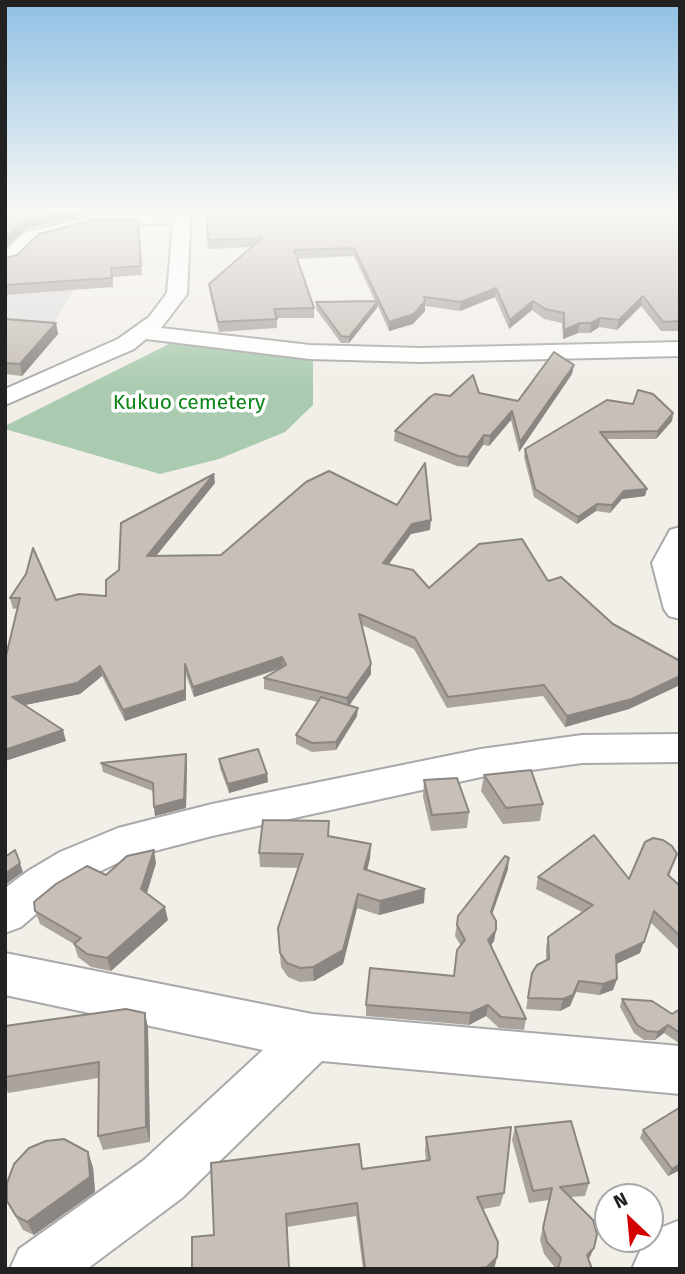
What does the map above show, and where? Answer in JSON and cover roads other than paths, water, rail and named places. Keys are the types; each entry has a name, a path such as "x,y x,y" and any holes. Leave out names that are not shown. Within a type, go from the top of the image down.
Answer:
{"street":[{"path":"5,398 104,354 144,332 167,309 177,294 179,270"},
{"path":"144,332 254,347 338,353 421,355 680,349"},
{"path":"680,536 667,563 680,608"},
{"path":"5,914 43,883 118,844 212,820 481,762 582,749 680,748"},
{"path":"5,974 312,1037 680,1070"},
{"path":"39,1269 163,1179 312,1037"},
{"path":"661,1269 680,1248"}],"park label":[{"name":"Kukuo cemetery","path":"189,403"}]}
